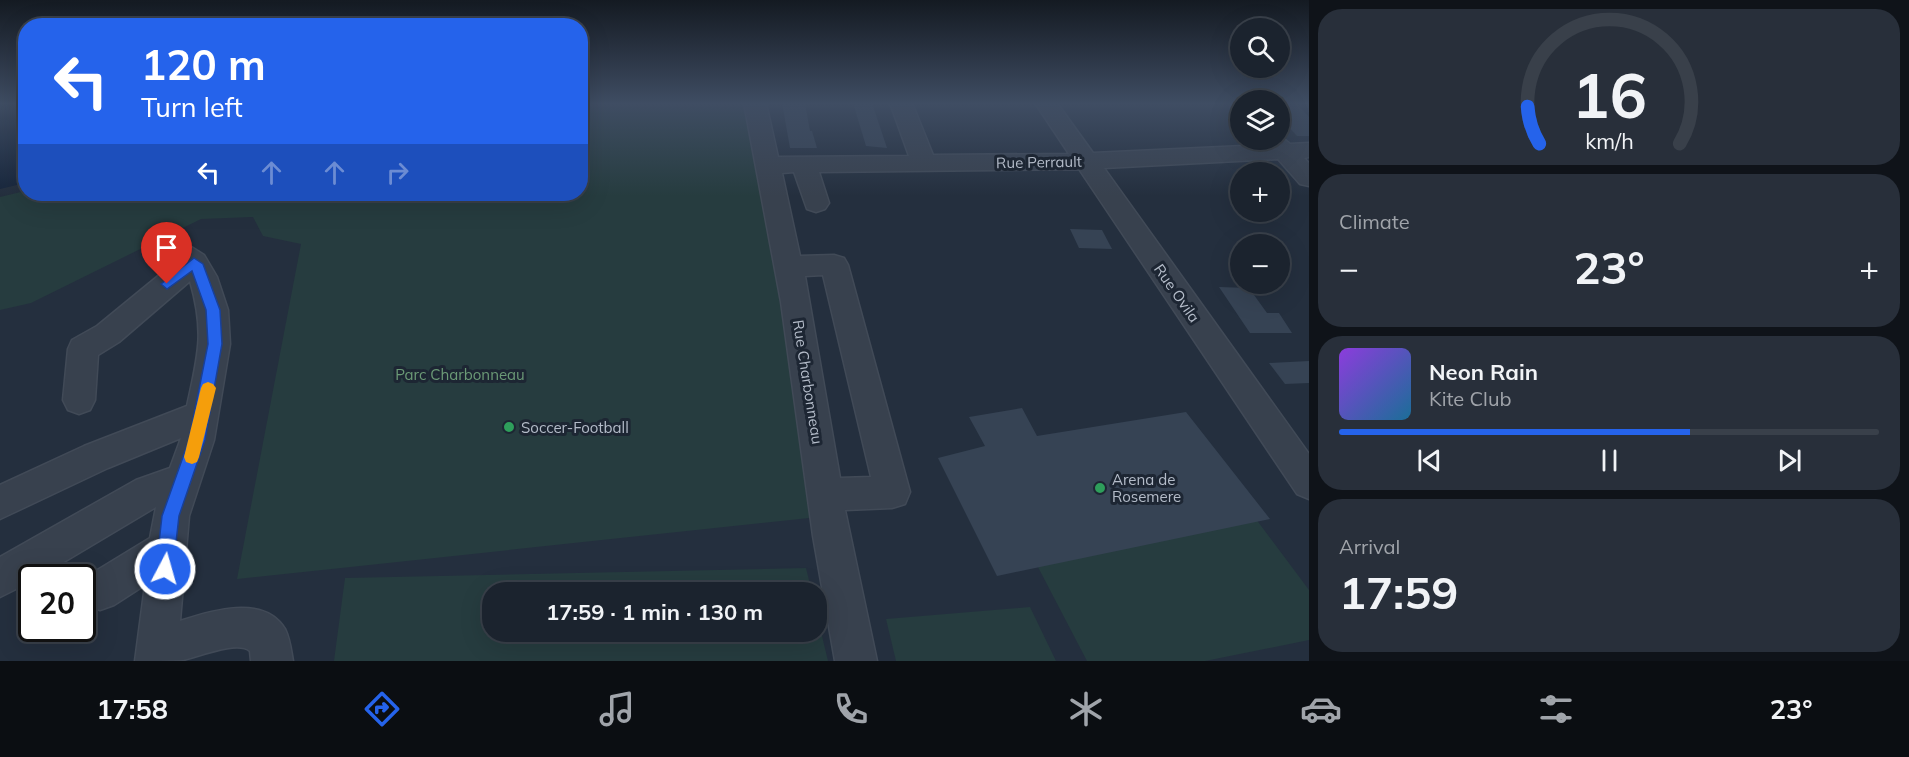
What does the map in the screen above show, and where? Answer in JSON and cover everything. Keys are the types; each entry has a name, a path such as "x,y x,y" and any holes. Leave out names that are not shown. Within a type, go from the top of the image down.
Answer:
{"street":[{"name":"Rue Charbonneau","path":"761,134 788,266 825,495 856,661"},
{"path":"913,134 924,164"},
{"name":"Rue Ovila","path":"1068,134 1309,483"},
{"name":"Rue Perrault","path":"1290,147 1309,150"},
{"name":"Rue Perrault","path":"768,165 1086,160 1230,149"},
{"path":"1283,150 1309,178"},
{"path":"804,165 816,203"},
{"path":"79,400 83,348 108,334 185,256 202,277 215,321 213,364 203,414 171,516 156,655 240,626 259,631 266,638 273,654 272,661"},
{"path":"788,266 834,265 892,492 825,495"},
{"path":"0,502 96,457 203,414"},
{"path":"0,578 149,492 184,479"},
{"path":"100,591 166,549"}],"green space":[{"name":"Parc Charbonneau","path":"588,134 760,134 828,516 237,579 301,244 263,236 253,217 201,219 31,303 0,310 0,197 18,193 18,201 588,201"},
{"path":"1247,507 1309,590 1309,640 1205,661 1087,661 1027,546"},
{"path":"806,568 810,582 482,582 482,642 823,642 828,661 334,661 345,578"},
{"path":"1030,607 1056,661 896,661 886,619"}],"water":[{"path":"0,134 18,134 18,185 0,189"}],"building":[{"path":"787,134 813,134 817,148 790,148"},
{"path":"862,134 882,134 887,148 866,146"},
{"path":"1295,134 1309,134 1309,136 1297,136"},
{"path":"1070,229 1102,230 1112,249 1079,248"},
{"path":"1219,287 1230,287 1230,294 1253,294 1267,313 1279,313 1292,333 1250,333"},
{"path":"1309,361 1309,383 1285,384 1269,363"},
{"name":"Arena de Rosemere","path":"1022,408 1037,436 1186,412 1270,519 997,576 938,458 985,446 969,417"}],"slow traffic":[{"path":"192,457 208,388"}],"place":[{"name":"Soccer-Football","path":"509,427"},
{"name":"Arena de Rosemere","path":"1100,488"}],"route":[{"path":"165,569 171,516 197,440 209,386 215,344 213,310 196,264 194,262 167,284"}]}
